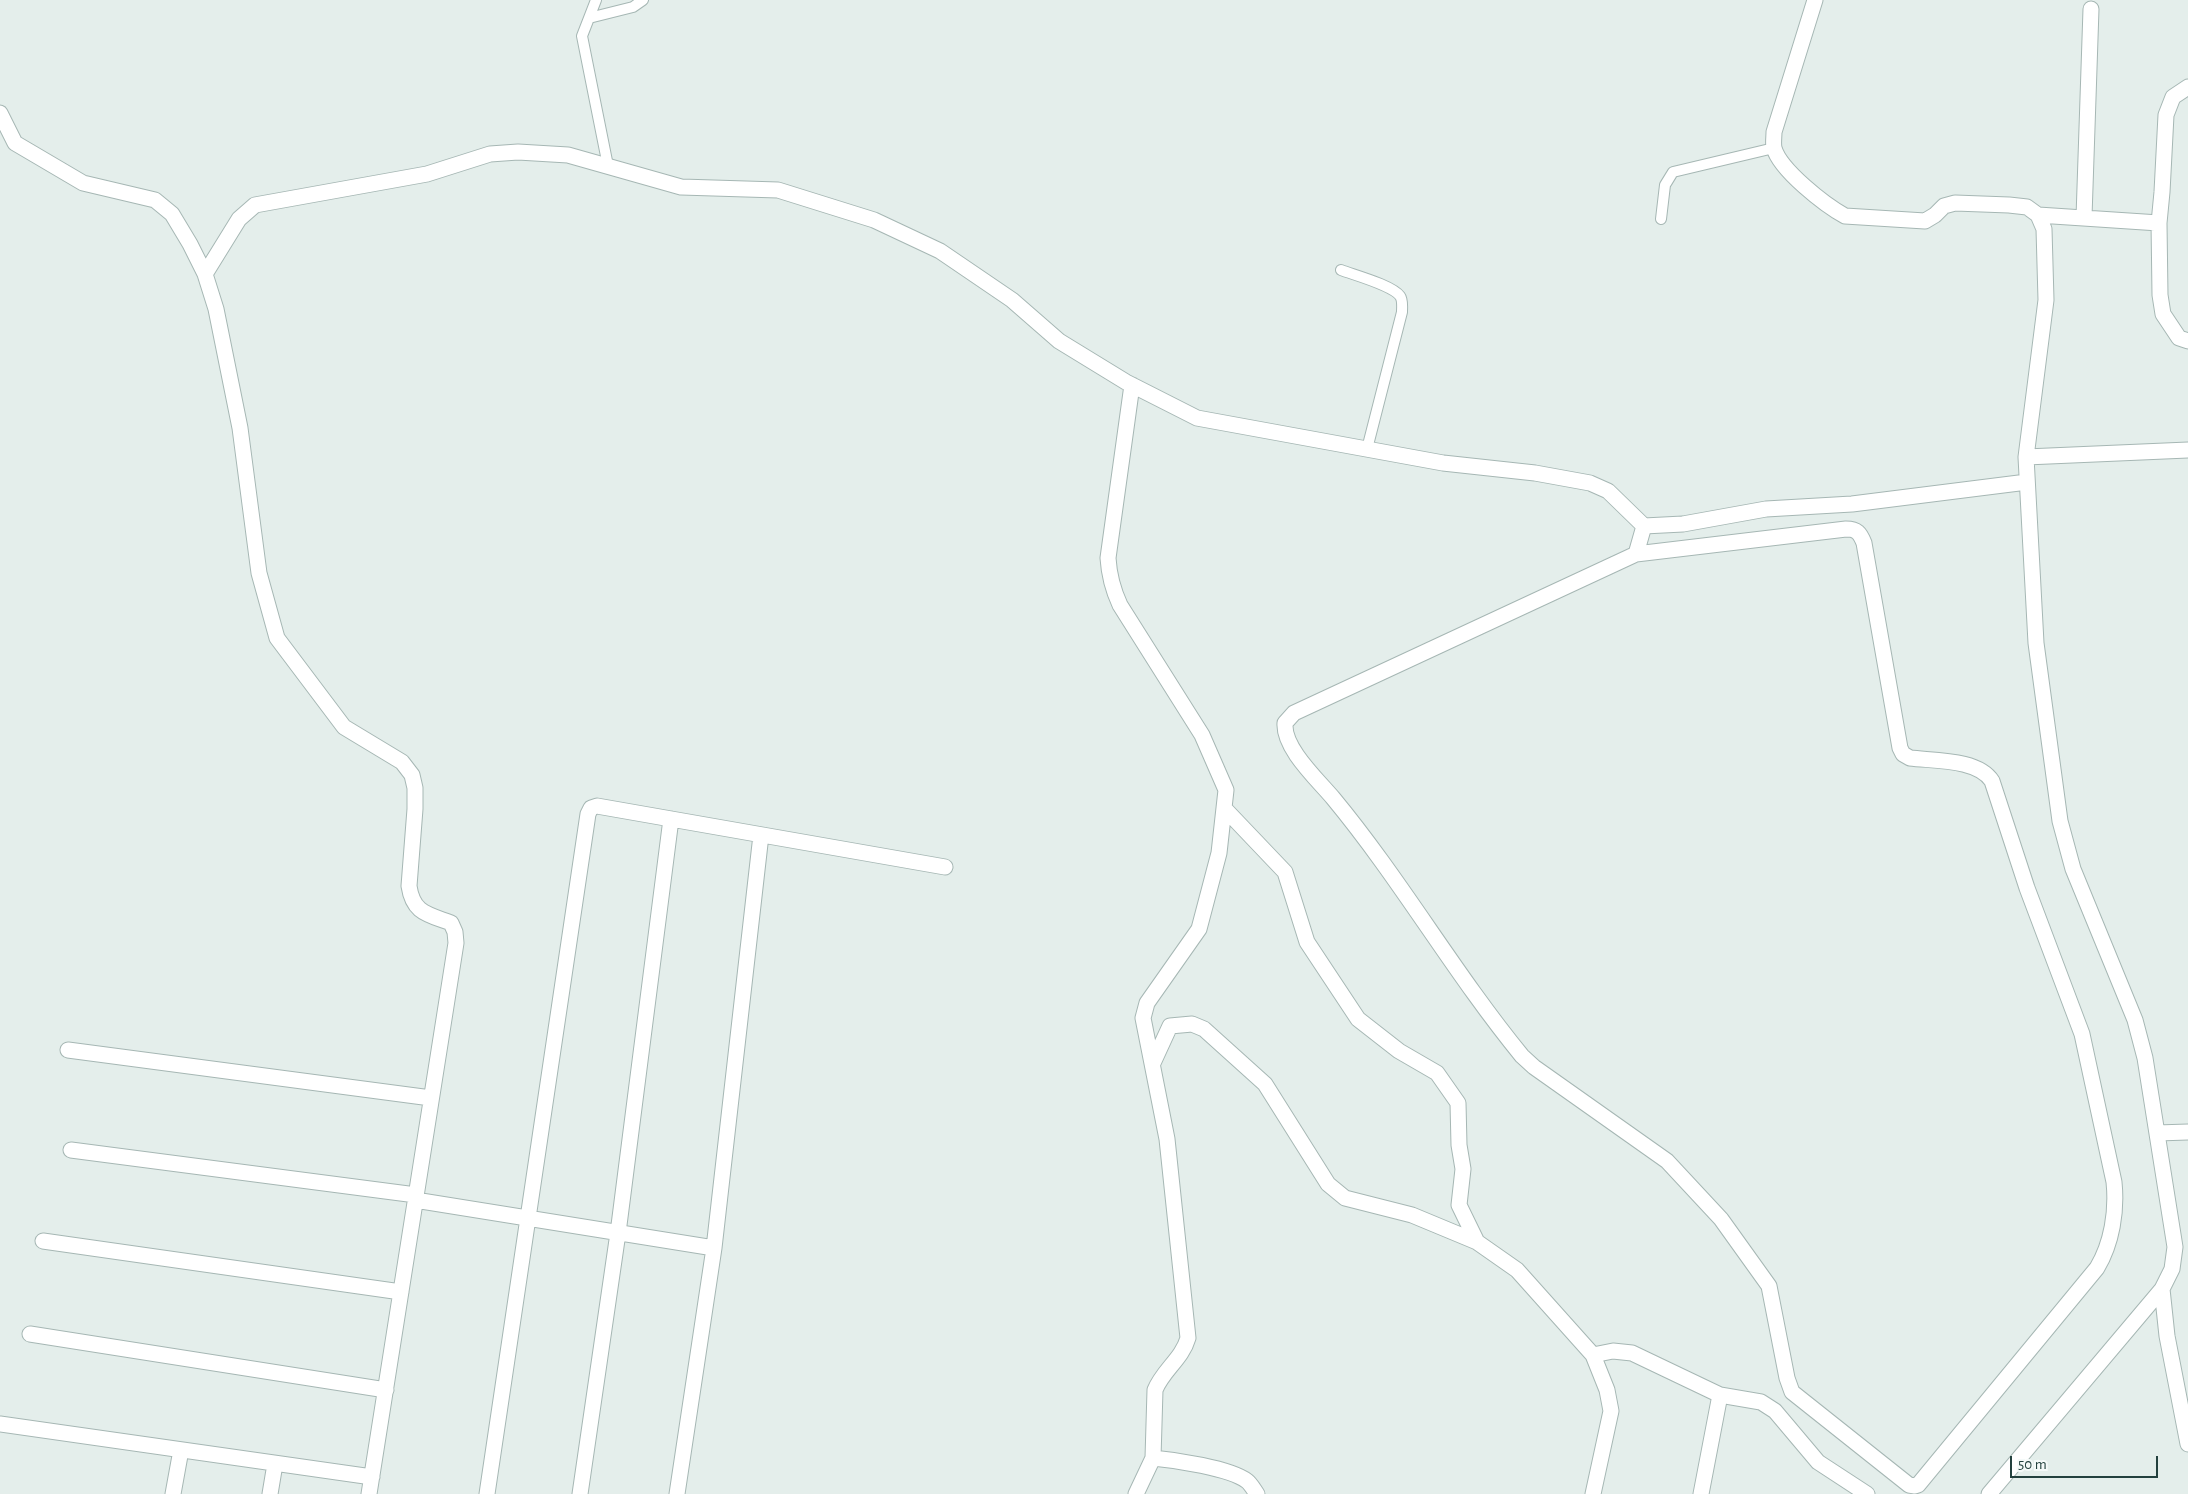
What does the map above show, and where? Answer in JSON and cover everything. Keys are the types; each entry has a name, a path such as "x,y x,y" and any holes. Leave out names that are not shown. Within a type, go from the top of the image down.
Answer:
{"street":[{"path":"1815,0 1774,132 1774,148 1780,160 1792,174 1835,210 1845,216 1925,221 1944,206 1956,203 2027,206 2038,215 2044,229 2046,300 2026,457 2036,643 2060,821 2073,869 2135,1020 2145,1058 2175,1247 2172,1264 2162,1289 1988,1494"},
{"path":"2084,217 2091,9"},
{"path":"2188,87 2173,97 2166,115 2159,223 2160,295 2163,314 2179,338 2188,340"},
{"path":"0,113 15,143 83,182 154,200 172,214 190,244 206,274 216,308 240,428 259,573 277,638 344,727 402,762 412,775 415,788 415,809 408,886 411,898 419,911 451,923 455,932 456,943 369,1494"},
{"path":"206,274 239,219 255,205 427,174 490,154 518,152 568,155 681,187 778,190 874,220 940,251 1012,300 1059,341 1132,385 1197,418 1442,463 1535,473 1590,483 1608,491 1644,526 1683,524 1766,509 1852,504 2027,482"},
{"path":"2038,215 2159,223"},
{"path":"1132,385 1108,567 1120,605 1206,743 1225,785 1219,853 1199,929 1144,1010 1143,1018 1167,1139 1188,1338 1186,1348 1158,1382 1153,1458 1136,1494"},
{"path":"2026,457 2188,450"},
{"path":"1636,554 1846,529 1854,529 1860,534 1864,543 1900,748 1903,754 1910,758 1980,768 1987,773 1992,781 2027,888 2083,1039 2115,1188 2113,1225 2109,1242 2097,1268 1918,1485 1909,1485 1792,1392 1787,1378 1769,1286 1721,1219 1673,1166 1534,1067 1522,1056 1358,829 1292,748 1284,731 1285,723 1294,713 1636,554 1644,526"},
{"path":"487,1494 588,814 591,808 597,806 944,867"},
{"path":"1224,808 1285,872 1310,946 1358,1019 1400,1051 1437,1073 1458,1103 1459,1145 1463,1169 1459,1204 1477,1242"},
{"path":"580,1494 618,1233 671,819"},
{"path":"676,1494 714,1248 761,835"},
{"path":"1153,1063 1170,1026 1192,1024 1204,1029 1265,1084 1328,1184 1336,1192 1344,1198 1412,1215 1477,1242 1517,1270 1593,1355 1607,1390 1611,1411 1593,1494"},
{"path":"68,1050 431,1098"},
{"path":"2157,1133 2188,1132"},
{"path":"71,1150 416,1198 714,1248"},
{"path":"44,1240 401,1292"},
{"path":"2172,1264 2188,1264"},
{"path":"2162,1289 2167,1336 2188,1444"},
{"path":"30,1334 386,1390"},
{"path":"1593,1355 1612,1351 1632,1353 1720,1395 1761,1402 1775,1411 1818,1462 1867,1494"},
{"path":"1701,1494 1720,1395"},
{"path":"0,1424 372,1477"},
{"path":"173,1494 180,1450"},
{"path":"1153,1458 1184,1461 1236,1476 1248,1482 1256,1494"},
{"path":"270,1494 275,1464"}],"lane":[{"path":"596,0 582,36 608,166"},
{"path":"589,18 633,7 643,0"},
{"path":"1661,219 1665,185 1673,172 1774,148"},
{"path":"1341,270 1393,290 1400,297 1402,304 1402,312 1367,449"}]}
